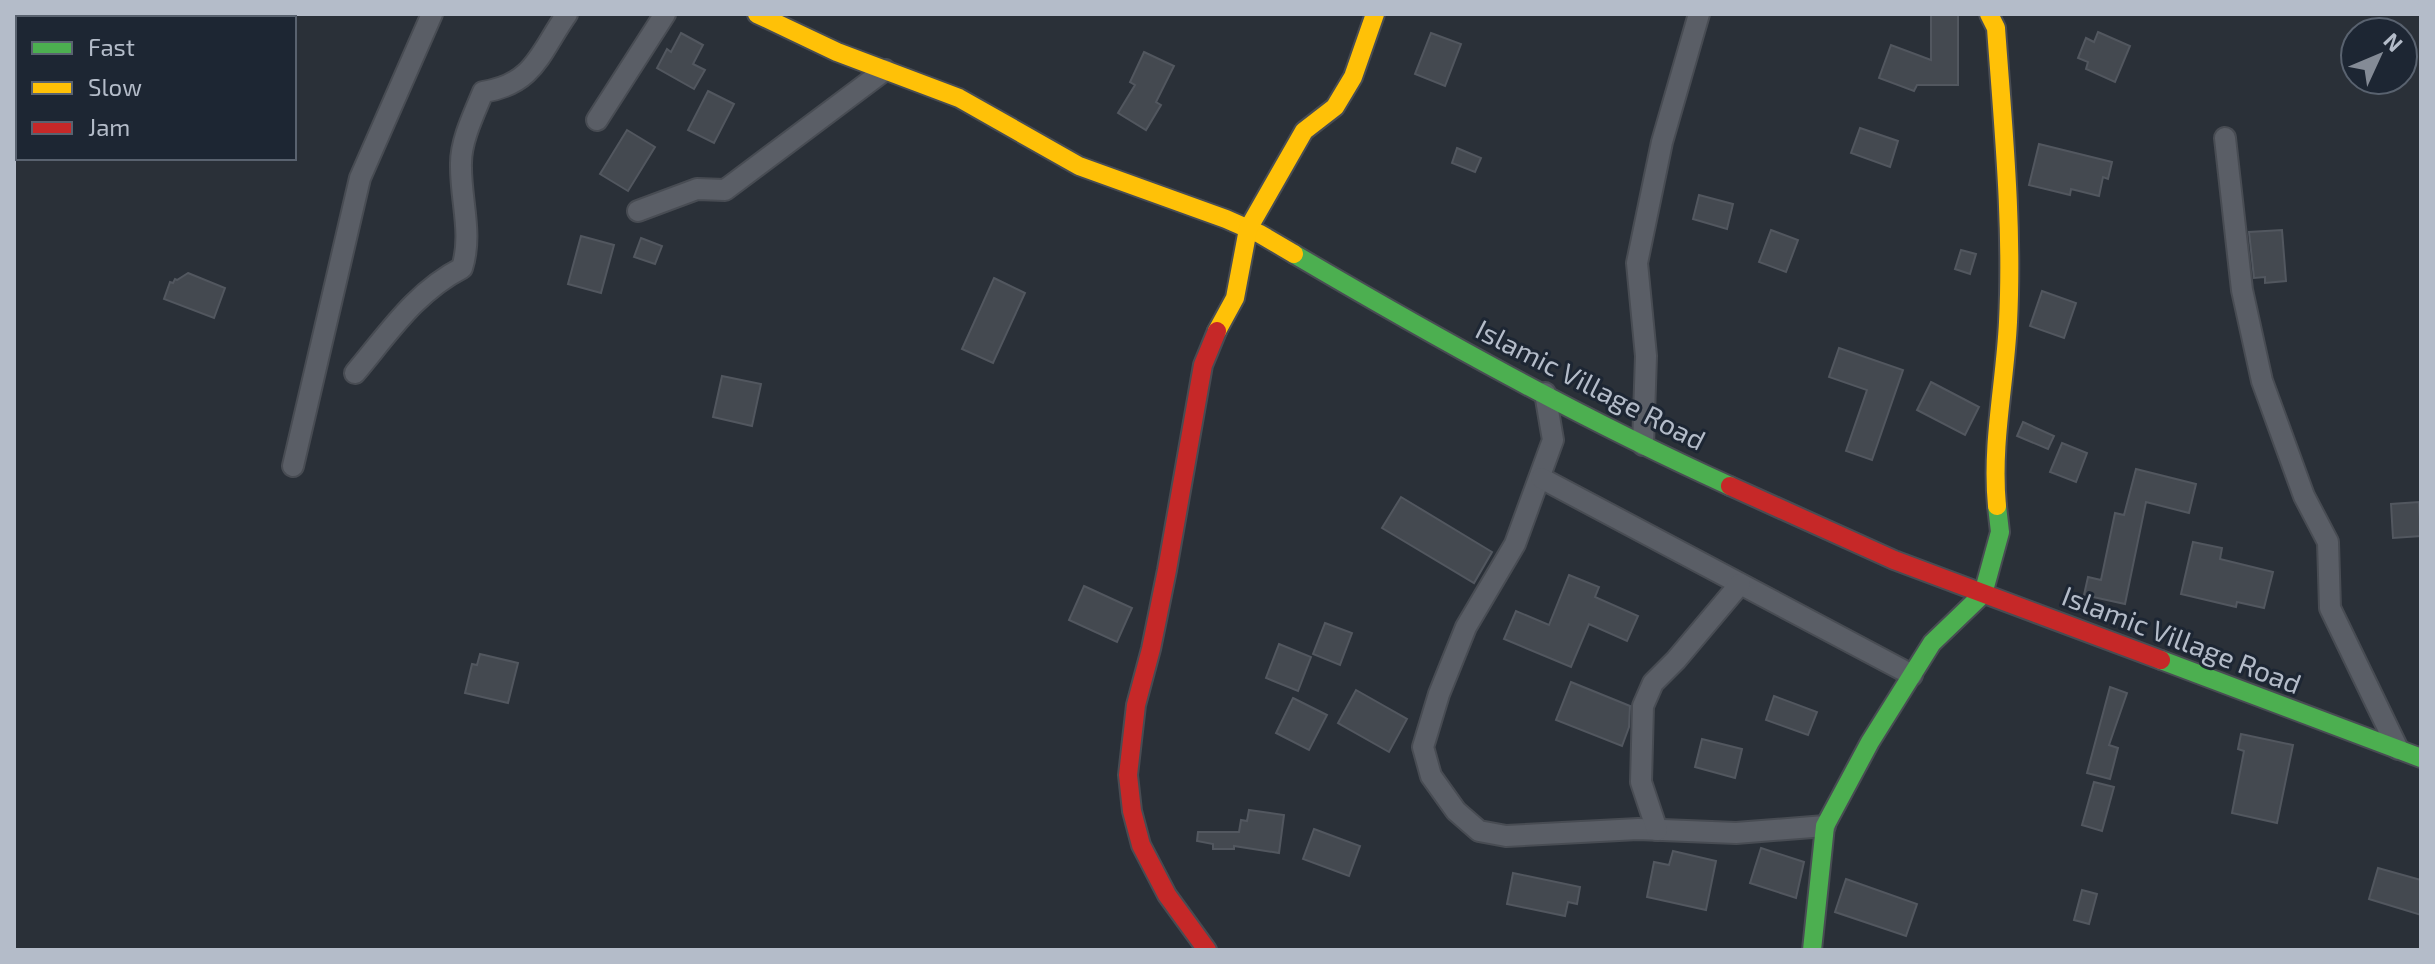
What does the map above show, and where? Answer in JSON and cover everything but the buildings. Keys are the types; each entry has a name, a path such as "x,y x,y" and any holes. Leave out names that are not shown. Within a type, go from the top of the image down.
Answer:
{"street":[{"path":"293,466 360,178 432,14"},
{"path":"355,373 418,298 439,280 462,268 468,248 460,161 471,120 483,92 500,89 528,75 543,56 552,35 567,14"},
{"path":"597,120 665,14"},
{"name":"Islamic Village Road","path":"757,14 837,52 959,98 1079,166 1248,229 1398,315 1643,445 1894,560 2421,758"},
{"path":"1207,950 1167,895 1141,845 1132,811 1128,775 1136,705 1167,570 1203,365 1235,298 1248,229 1304,131 1335,107 1353,77 1375,14"},
{"path":"1643,445 1646,356 1637,263 1662,142 1699,14"},
{"path":"1812,950 1825,826 1870,742 1932,643 1983,594 2000,532 1994,471 2008,322 2008,205 1996,28 1989,14"},
{"path":"638,211 697,189 725,190 885,70"},
{"path":"2225,138 2242,290 2262,381 2304,496 2328,542 2330,608 2398,749"},
{"path":"1545,393 1553,440 1515,544 1466,627 1439,694 1423,747 1431,776 1456,811 1479,831 1506,836 1657,830 1736,833 1825,826"},
{"path":"1541,478 1912,675"},
{"path":"1657,830 1641,782 1643,706 1653,683 1740,584"}],"traffic: fast":[{"path":"1294,254 1509,376 1618,433 1730,486"},
{"path":"1812,950 1825,826 1870,742 1932,643 1983,594 2000,532 1997,506"},
{"path":"2161,660 2421,758"}],"traffic: slow":[{"path":"757,14 837,52 959,98 1079,166 1226,219 1294,254"},
{"path":"1217,331 1235,298 1248,229 1304,131 1335,107 1353,77 1375,14"},
{"path":"1989,14 1996,28 2009,248 2008,322 1997,437 1997,506"}],"traffic: jam":[{"path":"1207,950 1167,895 1141,845 1132,811 1128,775 1136,705 1167,570 1203,365 1217,331"},
{"path":"1730,486 1894,560 2161,660"}]}
